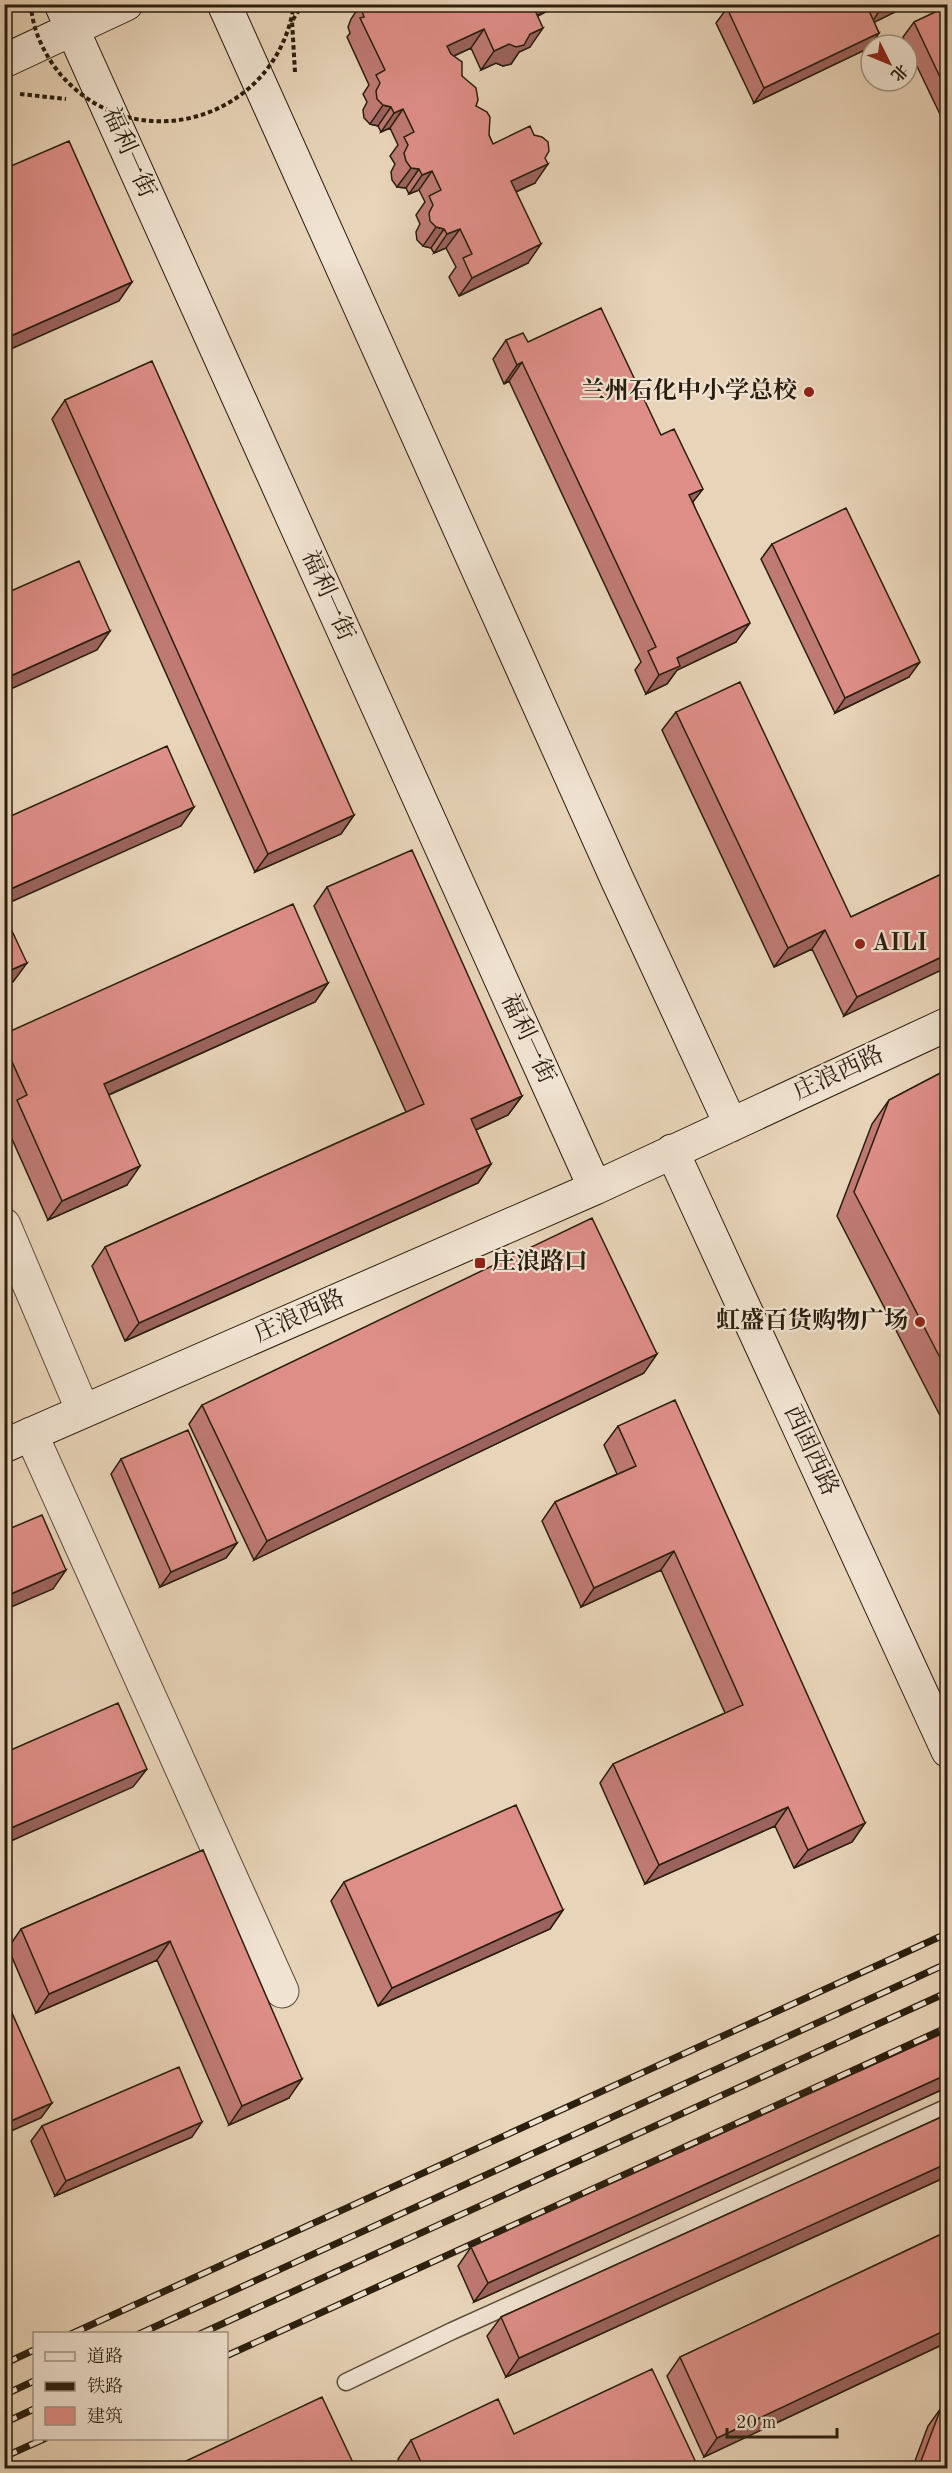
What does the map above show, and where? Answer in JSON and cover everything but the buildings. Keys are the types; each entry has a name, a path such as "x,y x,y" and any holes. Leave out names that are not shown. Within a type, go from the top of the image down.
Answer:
{"main road":[{"path":"4,61 67,17 126,4"},
{"path":"224,4 617,879 731,1125"},
{"name":"福利一街","path":"67,17 595,1188"},
{"name":"庄浪西路","path":"18,1440 595,1188 948,1024"},
{"name":"西固西路","path":"672,1151 948,1751"},
{"path":"4,1225 83,1412"},
{"path":"18,1440 282,1991"}],"lane":[{"path":"346,2382 452,2331 948,2107"}],"path":[{"path":"31,4 39,39 52,64 70,85 92,102 117,114 144,121 172,122 199,117 225,106 248,91 267,71 282,47 292,21 294,4"}],"railway":[{"path":"75,2332 948,1933"},
{"path":"143,2332 948,1963"},
{"path":"204,2332 948,1992"},
{"path":"228,2355 948,2027"},
{"path":"4,2364 33,2350"},
{"path":"4,2395 33,2381"},
{"path":"4,2423 33,2409"},
{"path":"4,2457 42,2440"}],"place":[{"name":"兰州石化中小学总校","path":"809,392"},
{"name":"AILI","path":"860,944"},
{"name":"庄浪路口","path":"480,1263"},
{"name":"虹盛百货购物广场","path":"920,1322"}]}
